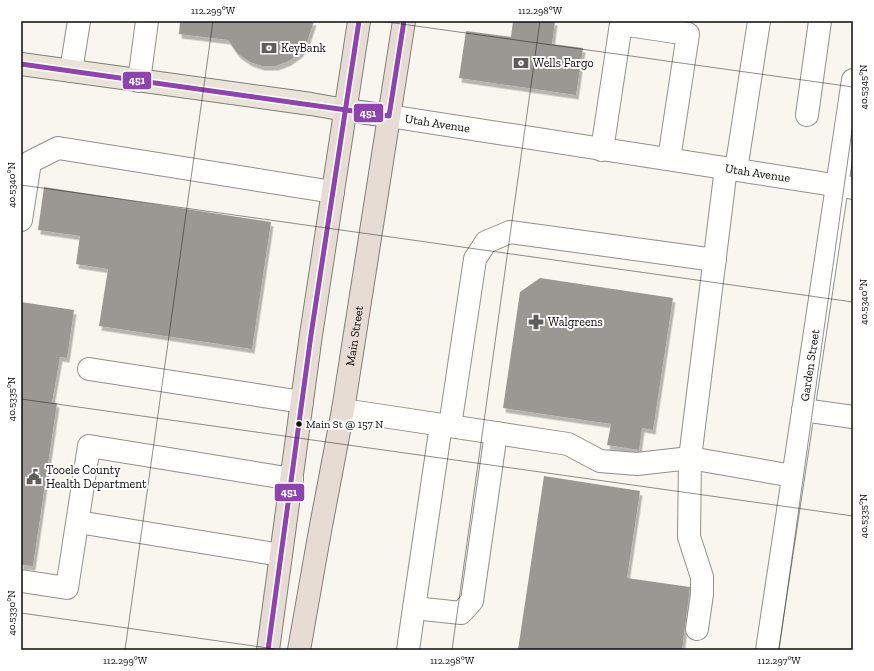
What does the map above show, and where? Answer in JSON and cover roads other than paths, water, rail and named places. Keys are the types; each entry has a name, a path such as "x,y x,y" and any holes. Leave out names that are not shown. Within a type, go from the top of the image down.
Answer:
{"highway":[{"path":"268,650 302,402 359,21"},
{"name":"Main Street","path":"299,650 343,410 404,21"}],"main road":[{"name":"Utah Avenue","path":"21,64 389,116"}],"street":[{"path":"71,71 79,21"},
{"path":"139,80 147,21"},
{"path":"697,629 702,594 702,577 689,537 690,458 715,260 760,21"},
{"path":"807,115 820,21"},
{"path":"602,150 612,22 688,34 669,159"},
{"name":"Garden Street","path":"767,650 803,410 845,187 853,80"},
{"name":"Utah Avenue","path":"389,116 845,187"},
{"path":"21,220 30,162 58,148 333,192"},
{"path":"408,650 445,425 475,259 486,242 510,232 715,260"},
{"path":"89,369 302,402"},
{"path":"343,410 568,444 600,461 637,464 690,458 793,476"},
{"path":"803,410 853,417"},
{"path":"414,608 461,613 472,601 496,433"},
{"path":"21,581 67,588 89,446 292,479"},
{"path":"78,522 281,555"}],"place":[{"name":"KeyBank","path":"269,48"},
{"name":"Wells Fargo","path":"521,63"},
{"name":"Walgreens","path":"536,322"},
{"name":"Main St @ 157 N","path":"299,424"},
{"name":"Tooele County Health Department","path":"34,477"}]}
